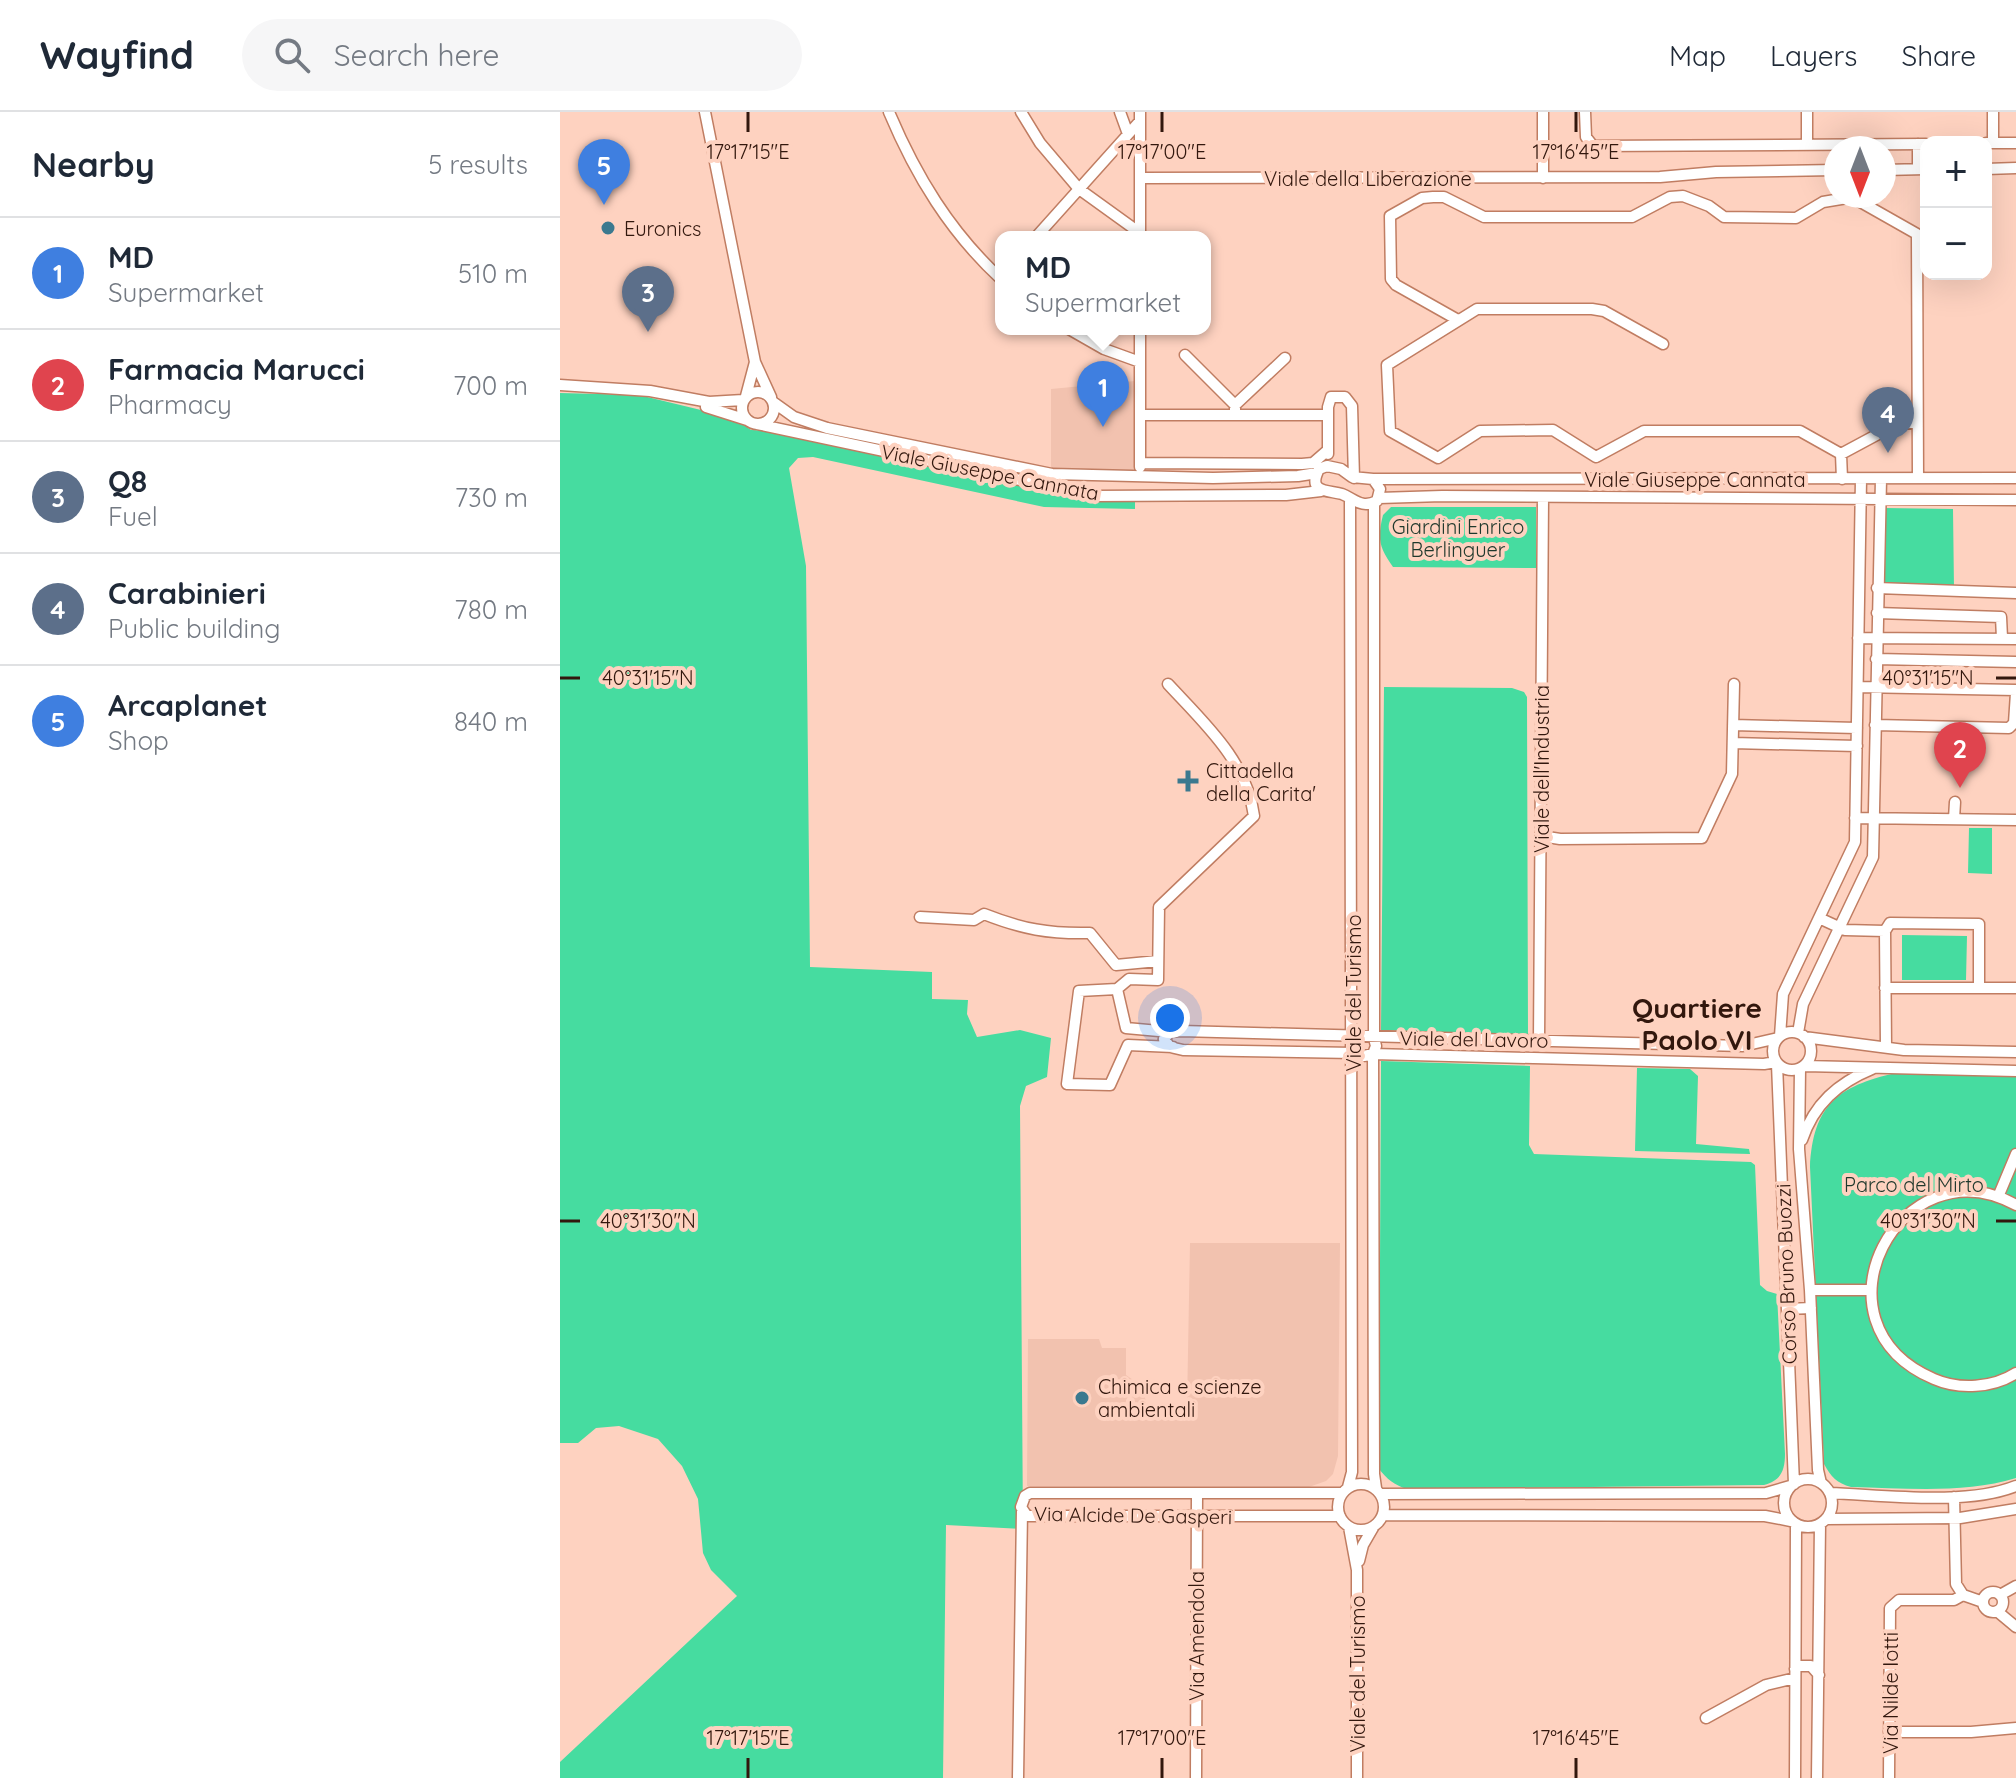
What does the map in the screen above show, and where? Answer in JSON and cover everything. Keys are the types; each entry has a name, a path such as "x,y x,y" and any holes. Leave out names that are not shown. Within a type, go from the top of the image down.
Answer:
{"street":[{"path":"705,112 755,362 772,400 771,417 752,422 742,411 755,362"},
{"path":"889,112 910,162 940,210 995,272"},
{"path":"1021,112 1040,143 1079,189 1135,231"},
{"path":"1120,112 1128,134"},
{"path":"1543,112 1543,178"},
{"path":"1585,112 1586,137 1593,146 1824,145"},
{"path":"1807,112 1807,144"},
{"path":"1991,136 1993,112"},
{"path":"1041,231 1128,134 1140,116"},
{"path":"1140,116 1140,231"},
{"path":"1992,143 2016,143"},
{"path":"1896,145 1920,144"},
{"path":"1992,169 2016,168"},
{"path":"1896,170 1920,169"},
{"name":"Viale della Liberazione","path":"1140,178 1660,177 1716,172 1824,170"},
{"path":"1436,178 1436,197"},
{"path":"1458,320 1396,285 1391,279 1390,216 1422,198 1444,197 1484,217 1632,217 1670,197 1683,196 1709,206 1724,217 1796,218 1823,202 1857,200 1917,234 1918,478"},
{"path":"1438,458 1390,431 1387,365 1477,309 1604,311 1663,344"},
{"path":"1080,335 1104,349 1140,362"},
{"path":"1140,335 1140,477"},
{"path":"1185,355 1235,410"},
{"path":"1235,410 1285,358"},
{"name":"Viale Giuseppe Cannata","path":"560,385 650,391 709,402 745,398"},
{"name":"Viale Giuseppe Cannata","path":"650,391 731,413 752,422 1095,496 1286,495 1321,491 1344,495 1364,505 1376,501 1442,496 2016,500"},
{"path":"745,398 762,392 772,400"},
{"path":"1327,466 1331,397 1345,397 1352,406 1354,478"},
{"name":"Viale Giuseppe Cannata","path":"772,400 794,417 817,425 1052,474 1277,477 1317,473 1327,466 1354,478 1373,479 2016,478"},
{"path":"1140,415 1235,410 1328,415"},
{"path":"1841,454 1895,425 1917,422"},
{"path":"1438,458 1480,431 1553,430 1596,457"},
{"path":"1596,457 1644,431 1800,431 1841,454"},
{"path":"1140,463 1302,464 1313,463 1328,450"},
{"path":"1841,454 1842,479"},
{"path":"1596,457 1597,479"},
{"path":"1438,458 1438,479"},
{"path":"1317,473 1316,481 1321,491"},
{"path":"1373,479 1380,489 1376,501"},
{"path":"1861,479 1855,842 1783,994 1779,1037 1773,1050 1776,1063 1787,1070 1802,1067 2016,1071"},
{"path":"1801,1035 1803,1004 1873,857 1881,479"},
{"name":"Viale dell'Industria","path":"1539,1040 1543,497"},
{"name":"Viale del Turismo","path":"1345,1490 1352,1472 1350,499"},
{"name":"Viale del Turismo","path":"1376,501 1372,624 1376,1046 1373,1054 1374,1474 1379,1491"},
{"path":"1877,588 2016,593"},
{"path":"1877,613 2001,617 2002,638"},
{"path":"1352,624 1372,624"},
{"path":"1858,638 2016,639"},
{"path":"1876,659 2016,662"},
{"path":"1117,989 1129,979 1158,980 1159,907 1254,816 1251,796 1225,746 1168,684"},
{"path":"1541,836 1575,840 1702,838 1732,774 1734,684"},
{"path":"1858,687 2016,692 2014,723 2009,728 1875,725"},
{"path":"1733,725 1857,728"},
{"path":"1733,743 1857,746"},
{"path":"1954,819 1955,802"},
{"path":"1855,818 2016,820"},
{"path":"1352,833 1373,834"},
{"path":"920,917 974,920 984,914 1016,926 1053,934 1090,933 1116,965 1158,961"},
{"path":"1819,918 1839,928 1885,931"},
{"path":"1886,1047 1885,931 1890,923 1979,924 1979,988"},
{"path":"1885,988 2016,988"},
{"name":"Viale del Lavoro","path":"1776,1063 1364,1056 1353,1053 1183,1050 1128,1045 1110,1085 1067,1084 1079,991 1117,989 1126,1028 1170,1032 1743,1046 1779,1037"},
{"path":"1170,1032 1164,1039 1173,1047"},
{"path":"1779,1037 1786,1033 1904,1050 2016,1052"},
{"path":"1801,1035 1809,1041 1811,1054 1802,1067"},
{"name":"Corso Bruno Buozzi","path":"1776,1063 1792,1485"},
{"name":"Corso Bruno Buozzi","path":"1802,1067 1799,1149 1821,1483"},
{"path":"1799,1149 1810,1118 1834,1089 1875,1068"},
{"path":"1998,1197 2016,1154"},
{"path":"2016,1205 1998,1197 1967,1192 1937,1197 1910,1211 1889,1233 1875,1260 1871,1290 1875,1318 1887,1343 1905,1363 1922,1374 1944,1383 1976,1386 2016,1373"},
{"path":"1786,1270 1808,1269"},
{"path":"1810,1290 1871,1290"},
{"path":"1787,1309 1811,1308"},
{"path":"1379,1491 1384,1501 1383,1515 1374,1526 1362,1530 1349,1527 1340,1516 1338,1504 1345,1490 1362,1483 1379,1491 1766,1493 1807,1479 1821,1483 1830,1493 1832,1507 1823,1522 1817,1778"},
{"path":"1792,1485 1784,1500 1786,1514 1793,1523 1795,1778"},
{"path":"1830,1493 1954,1497 2004,1491 2016,1486"},
{"name":"Via Alcide De Gasperi","path":"1340,1516 1033,1516 1022,1511 1022,1501 1030,1493 1345,1490"},
{"name":"Via Amendola","path":"1196,1778 1197,1493"},
{"path":"1954,1497 1954,1578 1963,1595 1983,1602 1987,1611 1998,1612 2016,1627"},
{"path":"1383,1515 1765,1516 1812,1527 1823,1522 1954,1518 2016,1509"},
{"path":"1018,1778 1022,1511"},
{"name":"Viale del Turismo","path":"1357,1570 1363,1545 1374,1526"},
{"name":"Viale del Turismo","path":"1349,1527 1357,1570 1357,1778"},
{"path":"2000,1595 2016,1586"},
{"path":"1983,1602 1988,1593 2000,1595 2003,1605 1998,1612"},
{"name":"Via Nilde Iotti","path":"1889,1778 1890,1608 1899,1600 1954,1600 1963,1595"},
{"path":"1706,1718 1766,1685 1795,1677 1805,1665 1811,1666 1818,1680"},
{"path":"1795,1677 1804,1690 1818,1680"},
{"path":"1889,1732 1971,1732 2016,1728"}],"shaded area":[{"path":"1135,381 1135,473 1051,468 1051,389"},
{"path":"1190,1243 1340,1243 1338,1456 1333,1474 1326,1481 1309,1487 1027,1486 1028,1339 1099,1339 1102,1348 1126,1348 1126,1375 1143,1387 1147,1408 1187,1407"}],"green space":[{"path":"560,393 639,395 734,418 751,430 778,431 1135,500 1135,509 1044,507 813,457 798,458 789,468 806,566 810,967 932,972 932,999 968,1000 967,1014 977,1037 1020,1030 1051,1038 1047,1077 1026,1086 1020,1106 1023,1529 946,1525 943,1778 560,1778 560,1762 737,1596 711,1570 703,1553 698,1499 682,1466 658,1439 619,1426 596,1428 578,1443 560,1443"},
{"name":"Giardini Enrico Berlinguer","path":"1391,507 1536,507 1536,568 1393,567 1382,548 1380,537 1383,515"},
{"path":"1885,508 1953,509 1954,589 1882,586"},
{"path":"1384,687 1512,688 1524,692 1527,697 1528,1035 1381,1030"},
{"path":"1969,828 1992,828 1992,874 1968,873"},
{"path":"1902,935 1967,936 1966,980 1902,980"},
{"path":"1381,1061 1530,1066 1529,1145 1534,1154 1751,1162 1755,1165 1760,1285 1777,1294 1785,1454 1783,1470 1778,1478 1764,1485 1407,1489 1385,1476 1379,1469"},
{"path":"1637,1068 1690,1069 1698,1076 1696,1144 1749,1149 1750,1154 1635,1151"},
{"name":"Parco del Mirto","path":"1896,1073 2016,1076 2016,1478 1955,1488 1851,1487 1835,1479 1824,1464 1810,1167 1812,1146 1816,1128 1832,1102 1858,1085"}],"place":[{"name":"Arcaplanet","path":"604,205"},
{"name":"Euronics","path":"608,228"},
{"name":"Q8","path":"648,332"},
{"name":"MD","path":"1103,427"},
{"name":"Carabinieri","path":"1888,453"},
{"name":"Cittadella della Carita'","path":"1188,781"},
{"name":"Farmacia Marucci","path":"1960,788"},
{"name":"Chimica e scienze ambientali","path":"1082,1398"}],"district":[{"name":"Quartiere Paolo VI","path":"1697,1023"}]}
